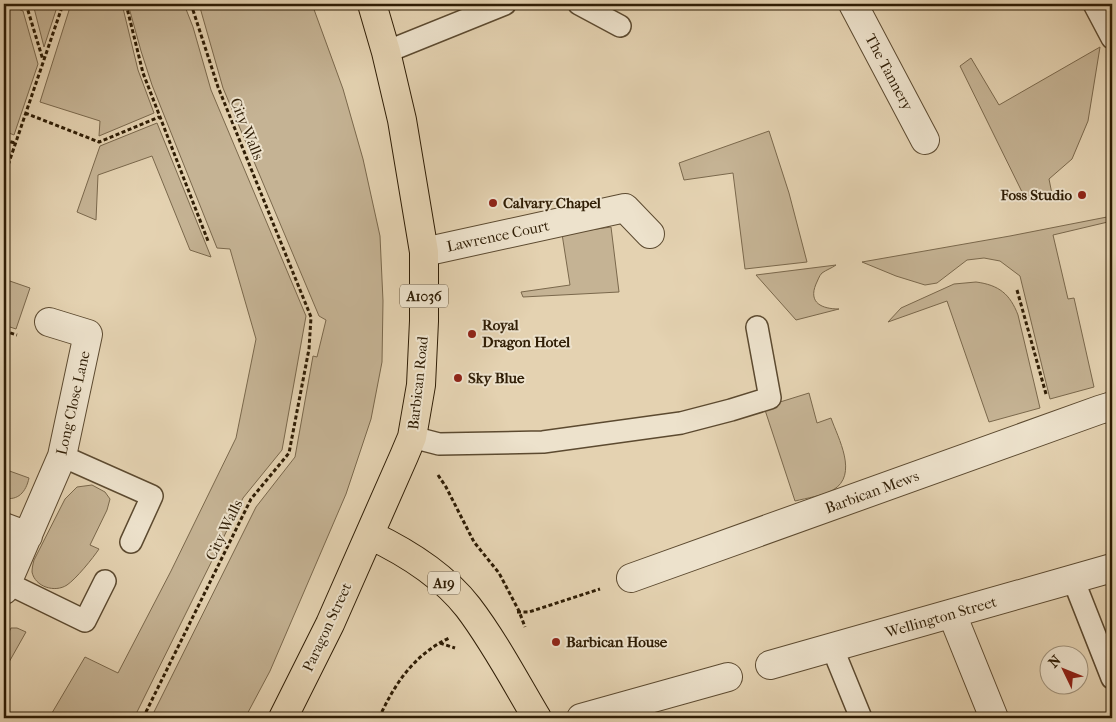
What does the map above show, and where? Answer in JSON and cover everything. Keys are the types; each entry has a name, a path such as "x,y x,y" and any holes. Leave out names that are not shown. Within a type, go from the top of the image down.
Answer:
{"main road":[{"name":"Barbican Road","path":"370,535 412,437 421,385 424,321 424,252 402,120 386,52 372,4"},
{"name":"Paragon Street","path":"283,718 330,624 370,535"},
{"name":"A19","path":"370,535 394,546 416,561 447,585 468,607 537,718"}],"street":[{"name":"The Tannery","path":"853,4 925,140"},
{"name":"Lawrence Court","path":"424,252 625,208 650,234"},
{"name":"Long Close Lane","path":"6,586 16,532 62,456 88,334 49,322"},
{"name":"Barbican Mews","path":"631,578 1112,406"},
{"name":"Wellington Street","path":"770,665 1112,568"},
{"path":"952,614 994,718"},
{"path":"581,718 728,677"}],"lane":[{"path":"386,52 505,4"},
{"path":"580,4 620,26"},
{"path":"1094,4 1112,38"},
{"path":"412,437 439,444 543,442 680,423 770,398 757,327"},
{"path":"62,456 152,496 131,542"},
{"path":"1073,580 1112,678"},
{"path":"6,586 85,621 105,581"},
{"path":"832,647 861,718"}],"path":[{"path":"26,4 44,60"},
{"path":"4,177 63,4"},
{"path":"126,4 143,73 208,240"},
{"name":"City Walls","path":"142,718 251,499 288,453 309,349 311,317 218,86 191,4"},
{"path":"25,114 98,142 159,117"},
{"path":"4,140 15,143"},
{"path":"1017,290 1054,426"},
{"path":"412,437 446,487 474,542 499,573"},
{"path":"519,612 529,612 631,578"},
{"path":"379,718 406,670"}],"shaded area":[{"path":"33,4 58,4 44,47"},
{"path":"71,4 122,4 138,70 154,113 99,136 100,121 40,102"},
{"path":"128,4 184,4 193,27 211,90 306,316 282,450 243,498 134,718 49,718 85,657 118,673 171,571 236,438 256,339 230,249 217,248 152,85"},
{"path":"199,4 312,4 343,89 363,159 380,236 383,301 382,362 371,419 346,494 270,671 245,718 151,718 256,507 295,457 313,356 317,357 326,320 319,316 223,88"},
{"path":"11,6 23,11 38,64 14,135 4,131 4,28"},
{"path":"1100,47 1088,121 1072,159 1049,179 1052,194 1025,198 960,66 971,58 999,105"},
{"path":"157,123 211,257 190,250 152,156 98,175 96,220 77,212 100,146"},
{"path":"769,131 789,193 807,262 745,269 733,173 684,180 679,163"},
{"path":"1112,216 1112,221 1053,235 1068,299 1074,298 1094,387 1050,399 1020,276 1000,261 984,258 967,260 937,283 925,285 862,262 1010,236"},
{"path":"611,227 619,292 523,297 521,292 570,285 562,234"},
{"path":"836,265 821,274 816,284 814,296 818,304 827,308 839,309 796,320 756,275"},
{"path":"4,279 30,288 16,329 4,325"},
{"path":"976,282 991,285 1003,292 1015,308 1040,408 989,422 947,301 888,322 901,308 954,284"},
{"path":"809,393 817,423 831,418 842,446 846,466 845,475 841,483 833,490 795,501 764,407"},
{"path":"4,469 29,478 26,487 17,497 4,498"},
{"path":"92,485 105,492 110,499 107,510 90,545 99,549 89,563 67,585 51,588 41,585 32,572 34,560 65,499 77,487"},
{"path":"11,628 17,628 26,632 4,671 4,642"}],"place":[{"name":"Foss Studio","path":"1082,195"},
{"name":"Calvary Chapel","path":"493,203"},
{"name":"Royal Dragon Hotel","path":"472,334"},
{"name":"Sky Blue","path":"458,378"},
{"name":"Barbican House","path":"556,642"}]}
